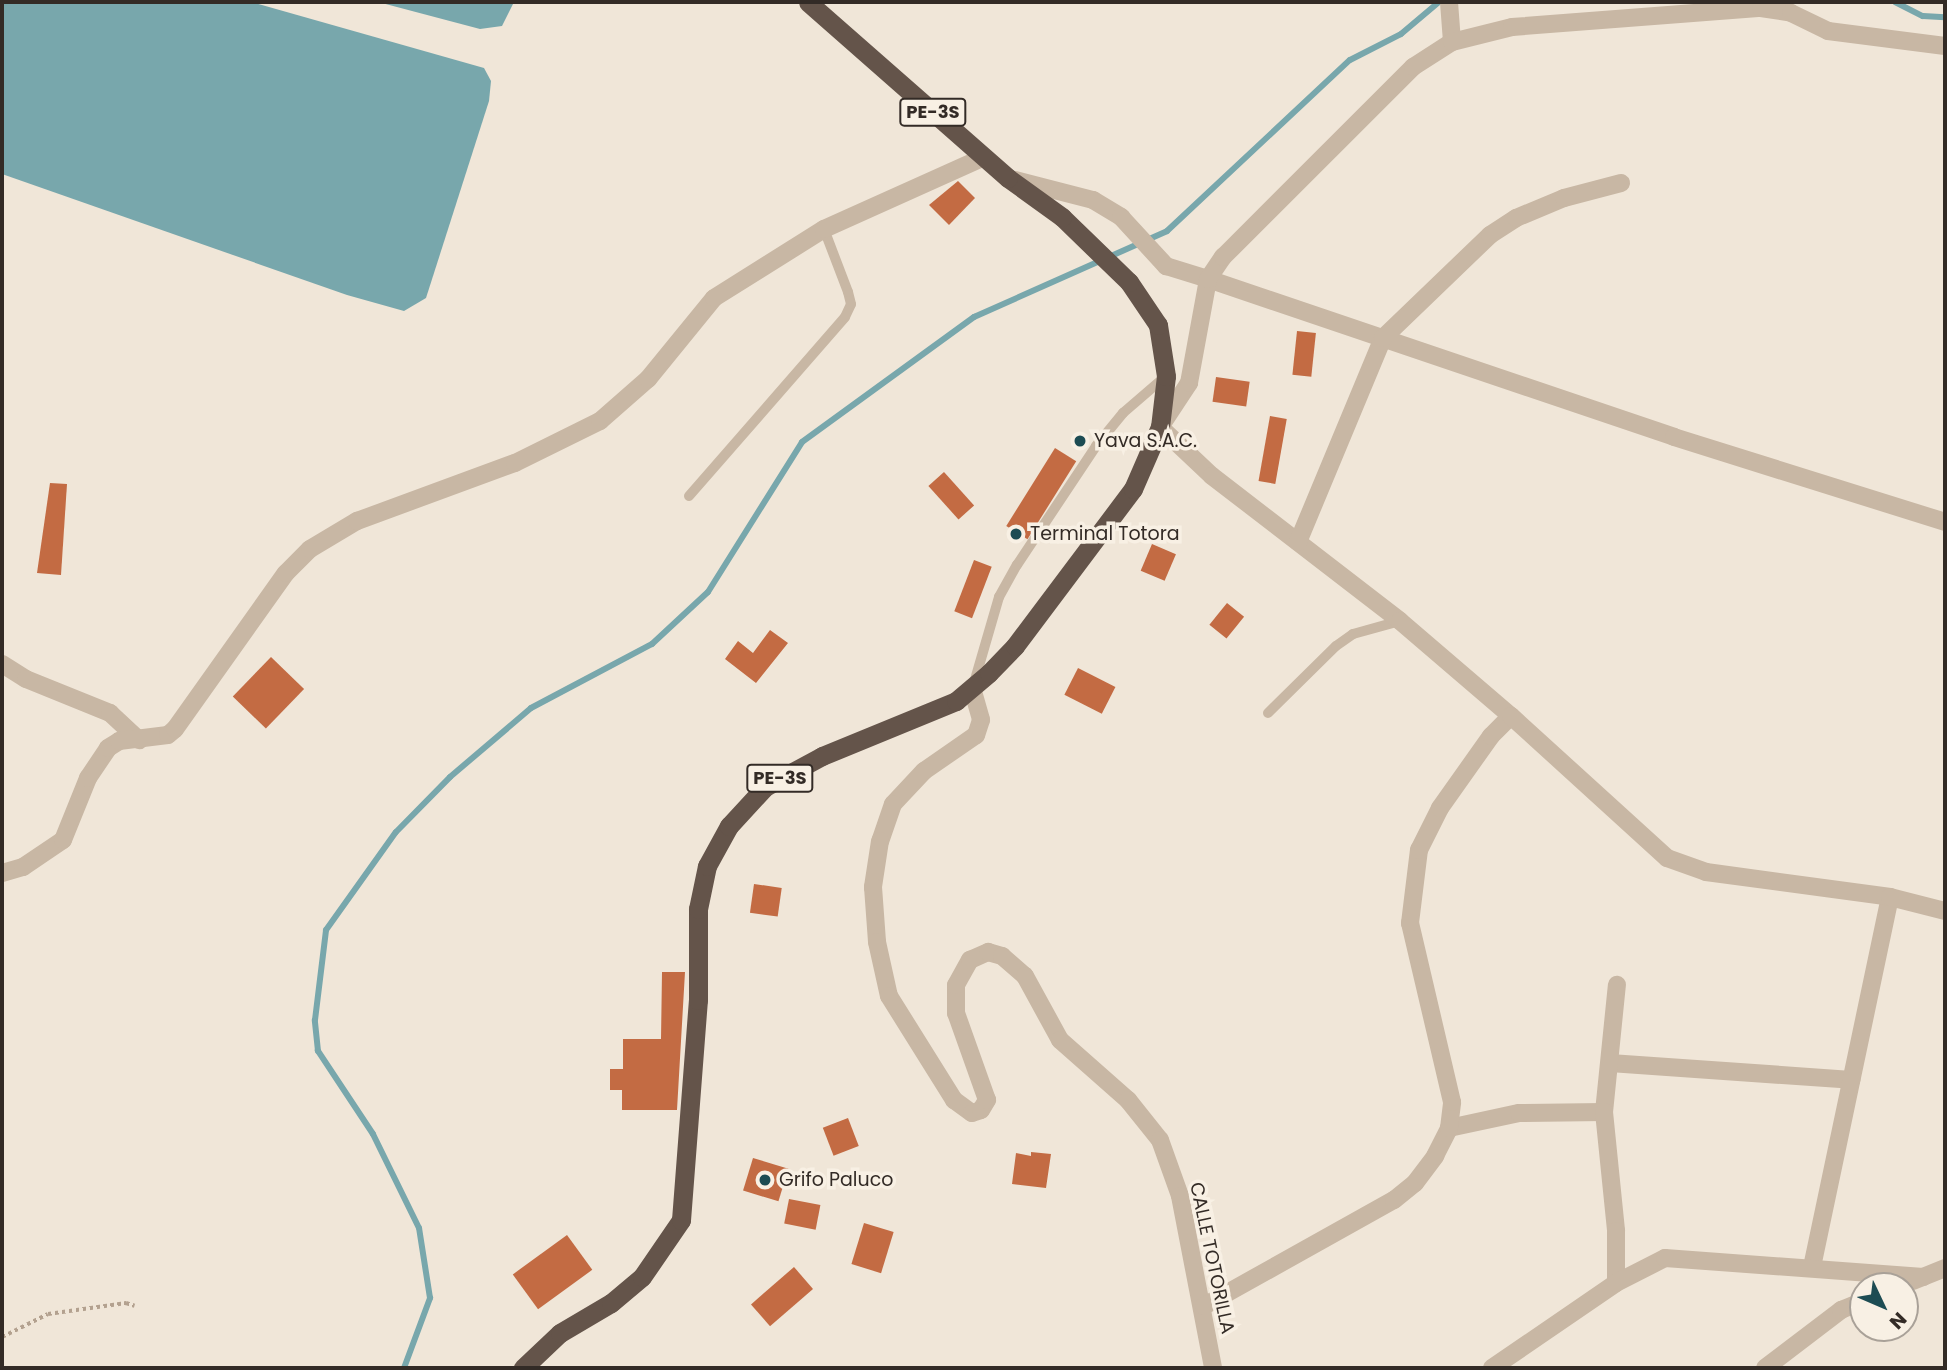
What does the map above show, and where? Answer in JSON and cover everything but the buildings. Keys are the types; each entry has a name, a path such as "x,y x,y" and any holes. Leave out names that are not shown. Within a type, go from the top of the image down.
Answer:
{"highway":[{"name":"PE-3S","path":"523,1368 560,1333 611,1303 642,1277 681,1220 698,1000 698,909 707,866 729,825 765,787 822,755 956,701 972,688 1015,646 1133,489 1160,426 1166,376 1158,325 1129,282 1062,218 1008,178 808,2"}],"street":[{"path":"1449,2 1452,42"},
{"path":"1945,46 1828,31 1791,13 1761,8 1511,27 1452,42 1413,66 1223,257 1208,279 1189,383 1160,426 1212,477 1400,621 1511,716 1667,858 1706,872 1891,897 1945,911"},
{"path":"2,873 23,867 63,840 101,756 119,741 168,735 180,724 286,573 310,549 357,521 503,468 600,421 648,379 714,298 824,229 984,157"},
{"path":"1008,178 1093,200 1121,216 1166,266 1945,522"},
{"path":"1298,542 1383,338 1490,234 1517,218 1564,198 1621,183"},
{"path":"2,664 26,679 110,713 139,740"},
{"name":"CALLE TOTORILLA","path":"972,688 981,720 976,735 924,771 893,804 880,841 873,887 877,942 889,996 954,1100 972,1112 981,1111 987,1100 956,1013 957,985 970,961 988,952 1002,956 1025,976 1060,1040 1128,1100 1160,1140 1180,1196 1213,1368"},
{"path":"1203,1306 1394,1200 1415,1183 1449,1128 1452,1102 1410,923 1419,850 1440,808 1491,736 1511,716"},
{"path":"1812,1267 1891,897"},
{"path":"1616,1283 1616,1231 1604,1112 1617,985"},
{"path":"1610,1063 1851,1080"},
{"path":"1449,1128 1519,1113 1604,1112"},
{"path":"1492,1368 1616,1283 1665,1258 1923,1277"},
{"path":"1919,1279 1945,1268"},
{"path":"1765,1368 1849,1307"}],"lane":[{"path":"689,496 845,317 851,304 824,229"},
{"path":"972,688 999,597 1017,565 1096,446 1123,413 1166,376"},
{"path":"1268,713 1344,640 1400,621"}],"path":[{"path":"2,1337 48,1314 126,1303 135,1306"}],"water":[{"path":"2,2 251,2 484,68 491,81 489,101 426,298 404,311 347,295 2,174"},
{"path":"378,2 514,2 502,26 480,29"}],"waterway":[{"path":"404,1368 430,1298 419,1228 373,1134 318,1051 315,1020 326,930 396,832 450,777 531,708 652,644 708,592 802,442 974,317 1167,231 1350,60 1401,34 1439,2"},
{"path":"1895,2 1923,16 1945,17"}],"place":[{"name":"Yava S.A.C.","path":"1080,441"},
{"name":"Terminal Totora","path":"1016,534"},
{"name":"Grifo Paluco","path":"765,1180"}]}
